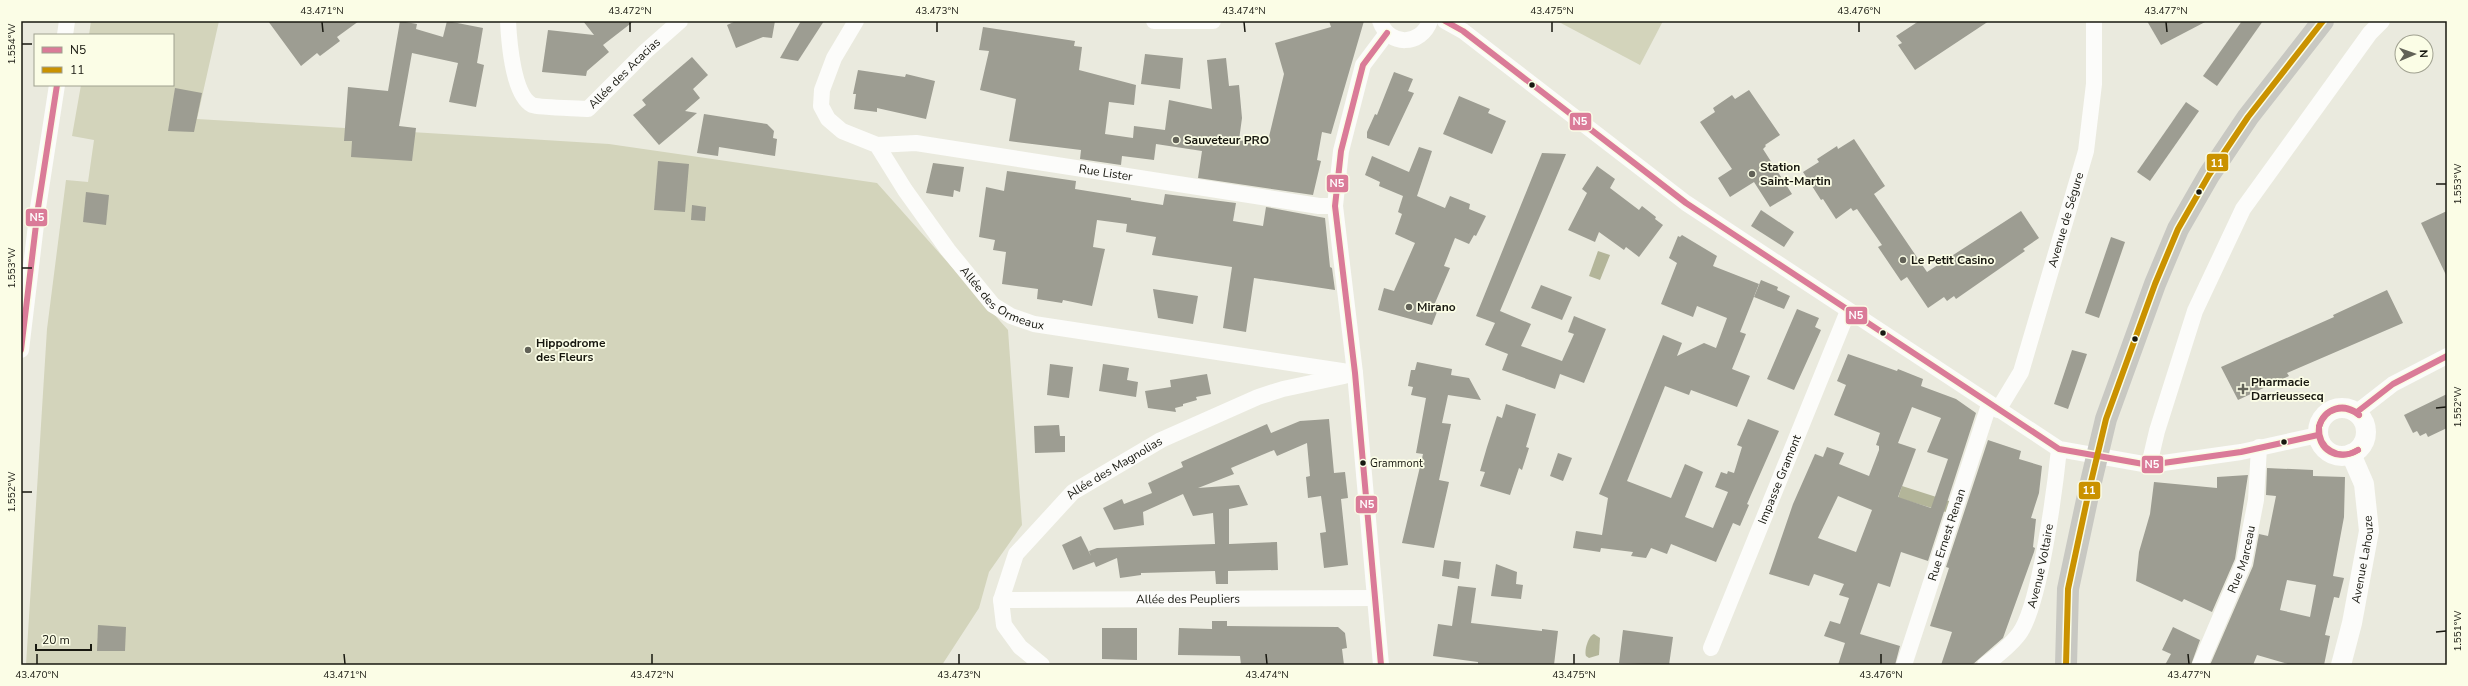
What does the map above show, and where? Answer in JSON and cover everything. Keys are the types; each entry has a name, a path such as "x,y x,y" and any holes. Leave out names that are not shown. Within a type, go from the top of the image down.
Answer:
{"main road":[{"path":"2066,665 2068,589 2090,486 2106,419 2155,284 2178,229 2209,175 2248,117 2323,21"}],"street":[{"path":"65,34 67,21"},
{"name":"Allée des Acacias","path":"508,21 514,68 522,96 533,105 588,109 646,51 680,21"},
{"path":"856,21 834,58 822,90 821,106 828,119 842,131 877,145"},
{"path":"1154,21 1213,21"},
{"path":"1381,665 1356,373 1335,206 1341,152 1362,65 1384,27 1401,40 1416,38 1428,28 1430,21"},
{"path":"1445,21 1463,31 1686,203 1993,408 2059,449 2127,463 2150,465 2241,452 2318,434"},
{"name":"Avenue de Ségure","path":"1993,408 2020,372 2086,151 2094,84 2094,21"},
{"path":"2150,465 2157,431 2194,311 2243,209 2370,33 2382,21"},
{"path":"21,350 38,208 57,86"},
{"name":"Rue Lister","path":"877,145 916,143 1319,206 1335,206"},
{"name":"Allée des Ormeaux","path":"877,145 905,190 948,250 994,305 1011,316 1034,324 1246,358 1356,373"},
{"name":"Impasse Gramont","path":"1711,648 1848,311"},
{"path":"2357,412 2393,384 2447,356"},
{"name":"Allée des Magnolias","path":"1042,665 1020,647 1004,625 1001,600 1016,554 1073,492 1161,440 1258,397 1283,389 1356,373"},
{"name":"Rue Ernest Renan","path":"1904,665 1993,408"},
{"path":"2346,408 2357,412 2365,424 2366,439 2362,445 2351,454 2344,456 2330,452 2320,442 2318,434 2322,419 2334,409 2346,408"},
{"name":"Rue Marceau","path":"2200,665 2244,562 2256,500 2259,447"},
{"name":"Avenue Voltaire","path":"1985,665 2004,650 2020,633 2028,617 2040,572 2059,449"},
{"name":"Avenue Lahouze","path":"2341,665 2352,623 2369,531 2364,484 2351,454"},
{"name":"Allée des Peupliers","path":"1001,600 1375,598"}],"shaded area":[{"name":"Hippodrome des Fleurs","path":"91,21 219,21 197,119 609,144 877,183 1008,330 1022,525 989,572 979,608 942,665 26,665 47,329 66,180 88,182 94,140 72,136 81,86 174,86 174,34 89,34"},
{"path":"1557,21 1663,21 1640,65"},
{"path":"1598,251 1610,255 1600,280 1589,276"},
{"path":"1902,486 1952,502 1949,513 1898,498"},
{"path":"1594,634 1600,638 1599,655 1589,658 1586,656 1586,647 1588,641"}],"building":[{"path":"268,21 359,21 337,37 340,41 320,56 317,53 301,66"},
{"path":"400,21 417,24 416,29 443,37 447,21 483,28 477,63 484,65 476,107 449,102 458,63 412,53 399,126 416,128 412,161 351,157 352,141 344,141 348,87 388,91"},
{"path":"583,21 634,21 603,45 609,52 587,71 586,76 542,72 548,30 594,35"},
{"path":"736,21 775,21 772,38 763,37 736,48 727,25"},
{"path":"801,21 824,21 798,61 780,58"},
{"path":"1329,21 1364,21 1331,134 1322,132 1317,160 1321,161 1313,195 1198,178 1202,151 1156,144 1154,160 1122,156 1121,165 1080,159 1081,150 1009,141 1016,99 980,90 989,51 979,50 983,27 1075,41 1074,46 1082,47 1079,70 1136,85 1134,105 1109,102 1105,134 1133,138 1134,126 1165,130 1169,100 1212,109 1207,60 1226,58 1229,86 1239,85 1242,118 1239,140 1267,145 1284,74 1275,43 1331,27"},
{"path":"1919,21 1989,21 1915,70 1898,45 1902,43 1896,36"},
{"path":"2147,21 2207,21 2161,45"},
{"path":"2242,21 2263,21 2217,86 2203,76"},
{"path":"1145,54 1183,58 1180,89 1141,84"},
{"path":"692,57 708,75 693,89 700,98 685,111 697,113 659,145 633,115 646,105 642,100"},
{"path":"858,70 905,77 906,74 935,81 926,119 877,108 877,112 854,109 856,94 853,94"},
{"path":"1394,72 1413,79 1408,91 1414,93 1389,146 1367,138 1367,132 1375,114 1377,115"},
{"path":"175,88 202,93 194,132 168,131"},
{"path":"1749,90 1780,135 1765,145 1766,146 1763,149 1792,194 1770,207 1754,182 1730,197 1718,178 1732,169 1700,122 1715,112 1713,108 1732,95 1735,99"},
{"path":"1459,96 1490,109 1488,113 1506,121 1492,154 1443,134"},
{"path":"2186,102 2199,111 2150,181 2137,172"},
{"path":"704,114 767,124 774,131 773,138 777,139 775,156 719,147 718,156 697,153"},
{"path":"1854,139 1885,186 1874,194 1927,272 2021,211 2039,238 2023,249 2025,251 1956,299 1954,296 1947,301 1944,297 1928,308 1907,277 1901,281 1878,247 1882,245 1857,209 1853,211 1851,208 1836,219 1823,199 1821,200 1803,172 1819,162 1817,159 1837,146 1838,149"},
{"path":"1419,147 1432,151 1417,196 1445,208 1450,196 1470,204 1469,209 1486,216 1476,236 1474,235 1469,244 1455,238 1444,266 1450,268 1435,303 1440,304 1432,325 1378,310 1384,288 1394,291 1415,243 1395,234 1402,214 1398,212 1403,196 1379,186 1380,182 1365,175 1372,156 1409,172"},
{"path":"1542,153 1566,154 1500,311 1531,324 1521,346 1562,361 1574,334 1568,332 1574,316 1606,329 1584,383 1560,374 1555,389 1502,370 1508,354 1485,345 1495,323 1476,316"},
{"path":"658,161 689,164 685,212 654,210"},
{"path":"933,163 964,167 960,192 954,190 953,197 926,193"},
{"path":"1597,166 1615,179 1610,188 1639,210 1642,206 1656,217 1655,219 1663,225 1639,257 1626,247 1624,250 1599,232 1595,242 1568,230 1587,193 1582,189"},
{"path":"1007,171 1076,181 1075,189 1163,205 1165,194 1236,203 1233,221 1263,226 1266,207 1325,218 1330,267 1332,268 1335,290 1254,278 1246,332 1223,328 1232,267 1152,255 1156,237 1126,232 1127,224 1097,220 1093,247 1105,249 1092,306 1063,300 1062,303 1037,299 1038,289 1002,284 1006,252 993,250 995,240 979,237 986,187 1004,191"},
{"path":"86,192 109,195 106,225 83,222"},
{"path":"692,205 706,207 705,221 691,220"},
{"path":"1761,210 1794,232 1784,247 1751,226"},
{"path":"2447,211 2447,277 2421,223"},
{"path":"1682,235 1717,256 1713,266 1759,284 1740,332 1746,334 1732,369 1750,376 1737,407 1691,390 1689,395 1665,386 1627,481 1671,498 1685,464 1703,472 1685,517 1713,528 1728,492 1715,487 1721,472 1727,474 1728,471 1734,473 1742,447 1737,445 1748,419 1779,431 1747,504 1749,505 1740,526 1733,523 1716,562 1671,544 1667,554 1651,548 1646,558 1631,556 1633,552 1601,548 1600,552 1573,548 1576,531 1602,535 1608,498 1599,494 1663,335 1682,343 1677,356 1704,343 1716,348 1727,318 1697,306 1693,317 1661,304 1677,263 1669,258 1678,236 1680,237"},
{"path":"2111,237 2125,242 2099,318 2085,313"},
{"path":"1761,280 1778,287 1777,290 1790,296 1784,309 1754,297"},
{"path":"1541,285 1572,297 1562,320 1531,308"},
{"path":"1153,289 1198,296 1193,324 1158,318"},
{"path":"2387,290 2403,323 2287,373 2289,376 2238,400 2221,367 2334,317 2333,315"},
{"path":"1797,309 1819,318 1815,327 1821,330 1794,390 1767,379"},
{"path":"2072,350 2087,354 2068,409 2054,404"},
{"path":"1848,354 1897,371 1898,369 1923,379 1921,386 1956,399 1976,413 1928,561 1901,552 1890,587 1878,583 1860,634 1900,646 1895,665 1838,665 1845,643 1824,636 1830,621 1840,624 1849,598 1839,595 1844,584 1814,574 1809,586 1769,574 1793,504 1815,454 1823,457 1827,447 1844,453 1839,464 1869,476 1879,450 1879,446 1876,445 1880,433 1834,415 1846,385 1837,381","holes":["1912,407 1941,418 1927,452 1948,459 1931,508 1898,497 1916,449 1898,443","1838,496 1872,510 1856,552 1818,538"]},
{"path":"1417,362 1452,369 1451,375 1469,378 1481,400 1448,395 1442,423 1451,424 1439,480 1449,482 1434,548 1402,543 1423,454 1416,453 1426,398 1411,395 1413,387 1408,386 1411,370 1415,370"},
{"path":"1050,364 1073,367 1069,398 1047,395"},
{"path":"1103,364 1129,368 1127,380 1138,382 1136,397 1099,391"},
{"path":"1207,374 1211,394 1196,397 1197,400 1175,408 1176,412 1148,408 1145,391 1171,387 1170,380"},
{"path":"2447,394 2447,428 2428,437 2426,433 2420,436 2417,431 2413,433 2404,415"},
{"path":"1506,404 1536,414 1526,447 1529,448 1522,470 1519,468 1510,495 1480,486 1485,472 1480,471 1487,447 1497,416 1502,418"},
{"path":"1329,419 1334,473 1345,472 1348,498 1341,499 1348,565 1324,568 1320,533 1326,532 1321,496 1308,498 1306,477 1310,476 1307,443 1277,456 1274,450 1231,468 1234,474 1198,488 1239,485 1248,505 1229,509 1229,544 1277,542 1278,570 1228,571 1228,584 1216,584 1215,571 1141,573 1141,575 1120,578 1117,558 1096,567 1094,562 1073,570 1062,545 1081,536 1091,556 1089,551 1097,548 1215,544 1213,513 1193,516 1183,494 1143,512 1144,525 1114,530 1103,508 1122,499 1124,504 1152,493 1148,483 1183,467 1181,462 1267,424 1271,433 1300,421"},
{"path":"1059,425 1060,436 1065,436 1065,452 1035,453 1034,426"},
{"path":"1988,440 2021,451 2019,459 2042,466 2039,493 2031,518 2036,519 2033,547 2035,548 2003,638 1972,665 1941,665 1952,632 1930,626 1949,568 1946,567"},
{"path":"1558,453 1572,458 1563,481 1550,476"},
{"path":"2267,468 2313,470 2313,476 2345,477 2344,517 2333,576 2344,578 2339,598 2334,597 2325,635 2330,636 2324,665 2291,665 2257,655 2253,665 2210,665 2253,566 2259,534 2268,536 2276,496 2266,495","holes":["2287,580 2316,585 2310,617 2280,610"]},
{"path":"2248,475 2235,559 2212,612 2184,599 2182,602 2136,581 2139,552 2150,514 2154,482 2217,488 2217,477"},
{"path":"1444,560 1461,562 1459,579 1442,576"},
{"path":"1496,564 1517,572 1516,584 1523,585 1521,599 1491,596"},
{"path":"1458,586 1476,588 1471,623 1542,631 1542,629 1558,631 1554,665 1478,665 1478,662 1433,656 1438,624 1452,626"},
{"path":"1212,621 1227,621 1227,626 1338,627 1345,633 1347,648 1342,649 1344,665 1241,665 1240,656 1178,655 1179,628 1212,629"},
{"path":"98,625 126,627 125,651 97,651"},
{"path":"2173,627 2200,640 2191,665 2165,665 2171,654 2162,650"},
{"path":"1102,628 1137,628 1137,660 1102,659"},
{"path":"1623,630 1673,637 1669,665 1619,663"}],"transit line":[{"name":"N5","path":"1445,21 1463,31 1686,203 2059,449 2149,465 2241,452 2318,435"},
{"name":"11","path":"2066,665 2068,589 2090,486 2106,419 2155,284 2178,229 2209,175 2248,117 2323,21"},
{"name":"N5","path":"1381,665 1355,373 1335,206 1341,151 1363,65 1387,33"},
{"name":"N5","path":"21,350 38,208 57,86"},
{"name":"N5","path":"2357,412 2393,384 2447,356"},
{"name":"N5","path":"2319,427 2321,420 2325,415 2336,409 2348,408 2359,415"},
{"name":"N5","path":"2319,427 2326,415 2336,409 2347,409 2359,415"},
{"name":"N5","path":"2319,427 2322,441 2331,451 2337,454 2343,454 2358,450"},
{"name":"N5","path":"2319,427 2321,442 2330,452 2343,455 2358,450"}],"place":[{"name":"Sauveteur PRO","path":"1176,140"},
{"name":"Station Saint-Martin","path":"1752,174"},
{"name":"Le Petit Casino","path":"1903,260"},
{"name":"Mirano","path":"1409,307"},
{"name":"Hippodrome des Fleurs","path":"528,350"},
{"name":"Pharmacie Darrieussecq","path":"2243,389"},
{"name":"Grammont","path":"1363,463"}]}
